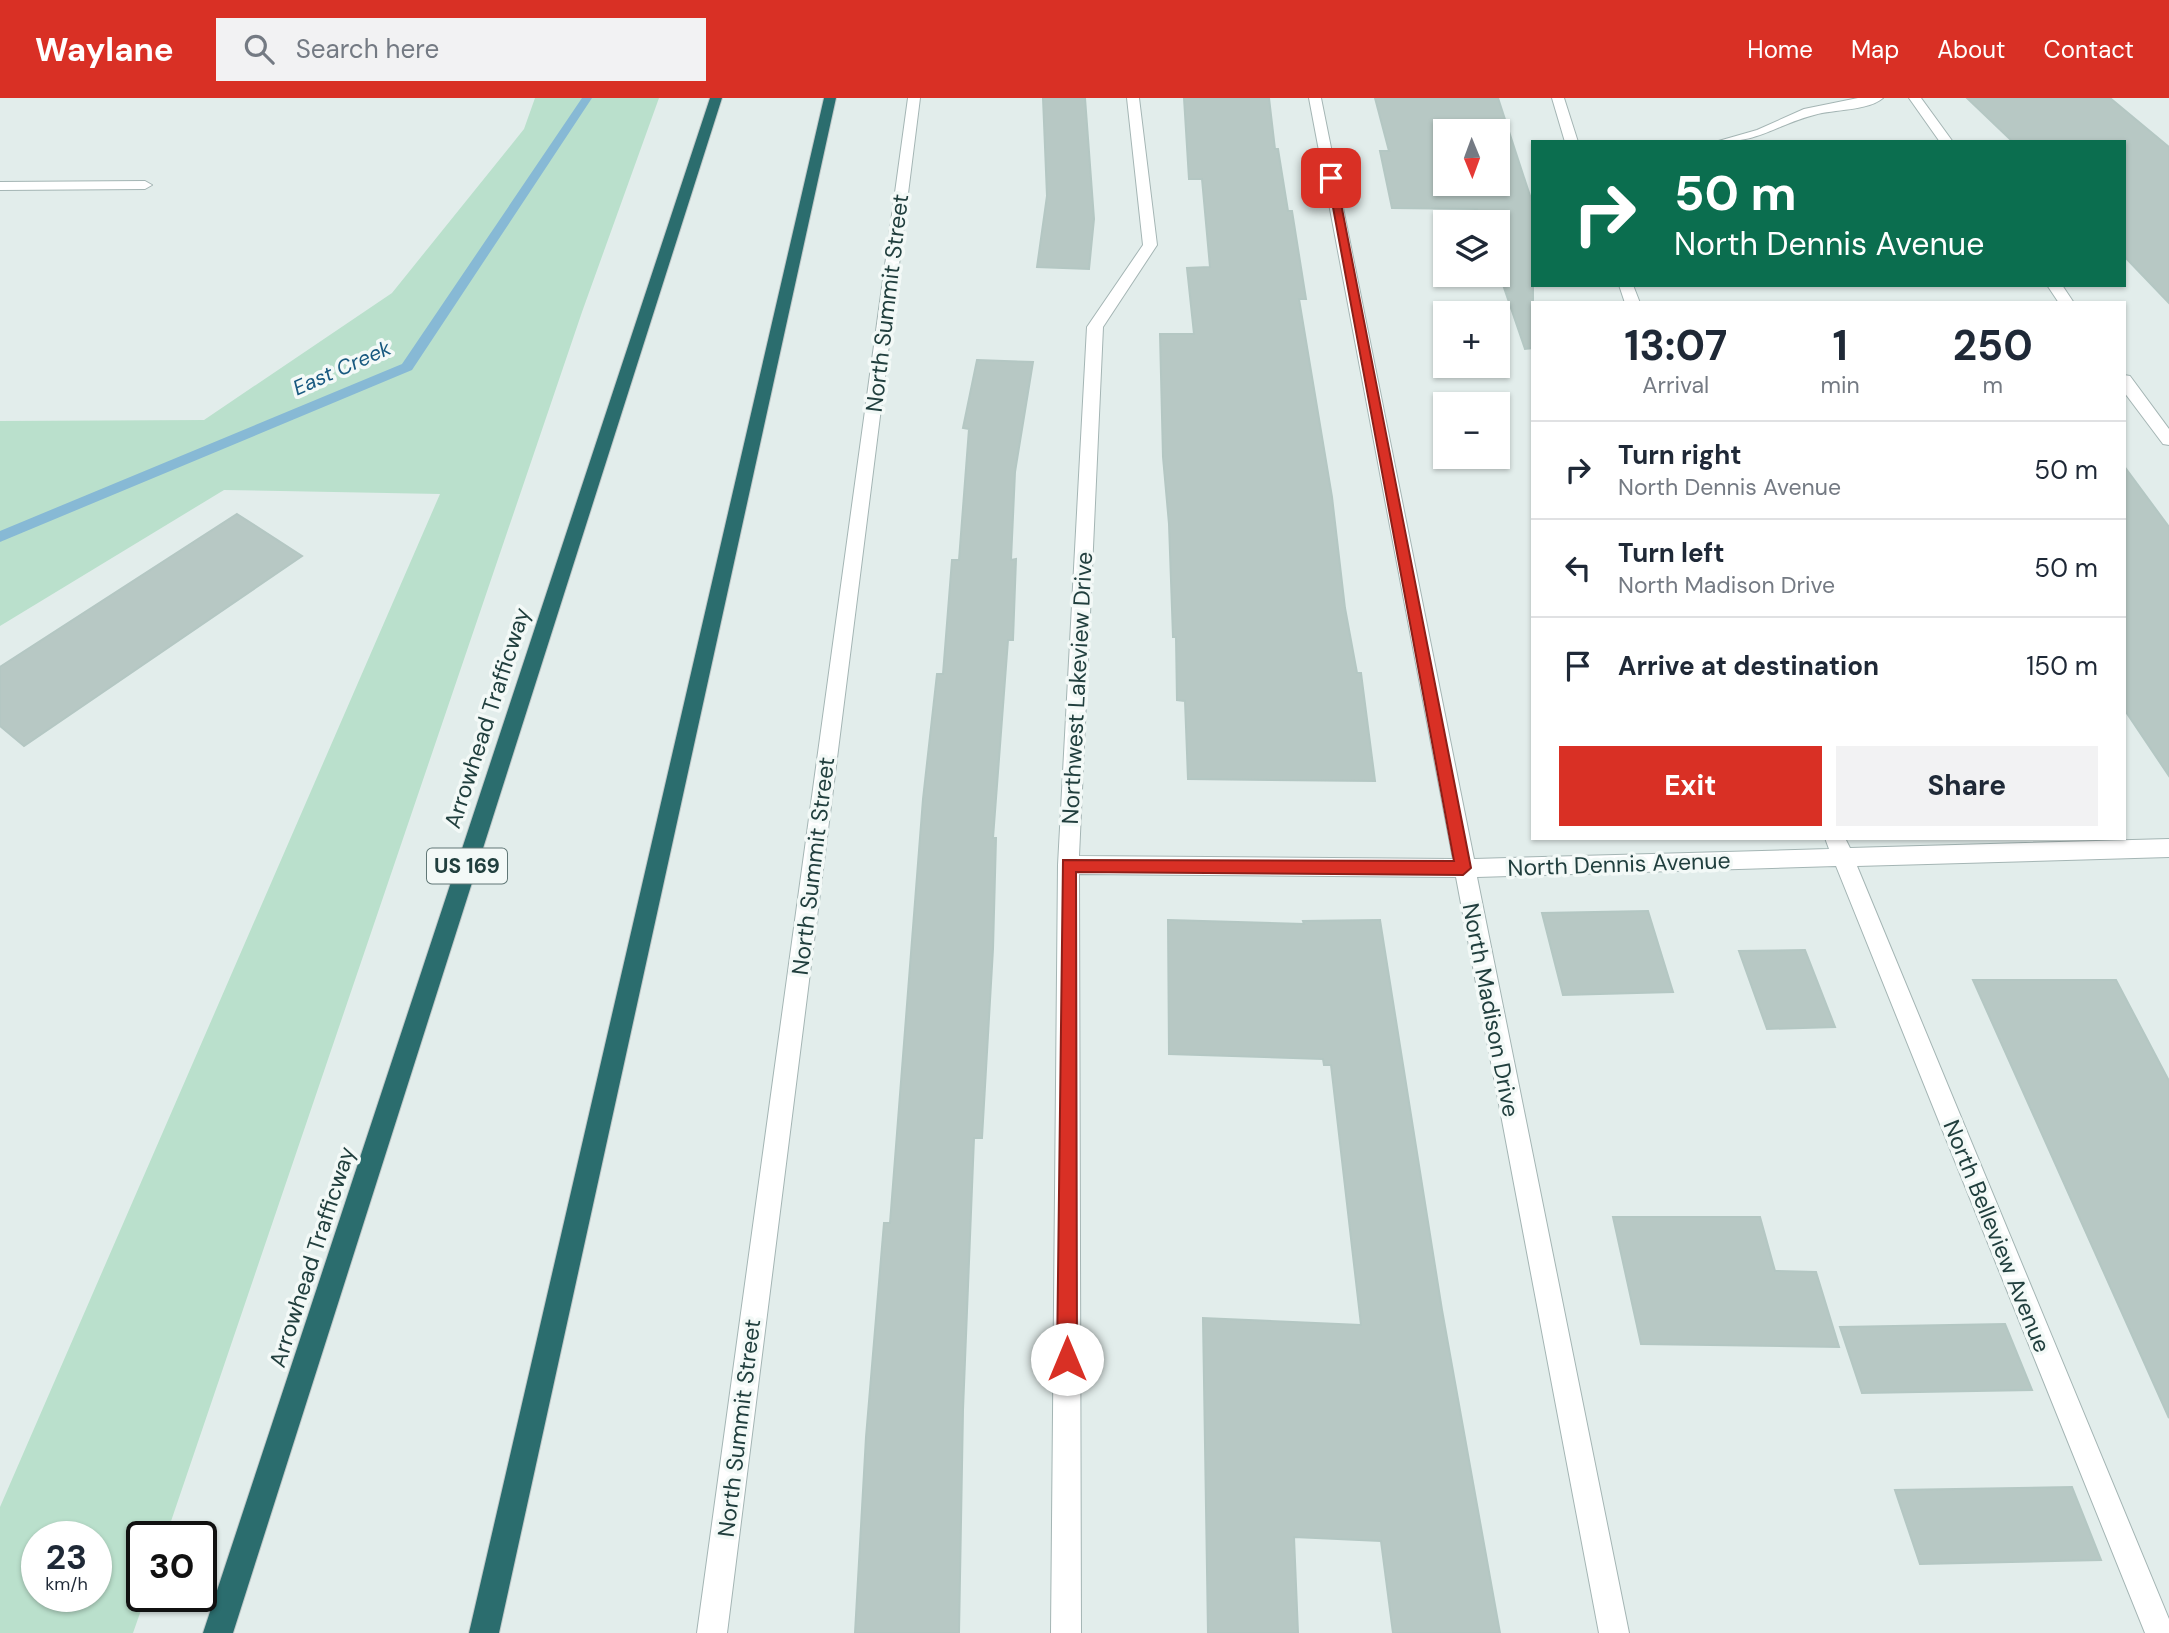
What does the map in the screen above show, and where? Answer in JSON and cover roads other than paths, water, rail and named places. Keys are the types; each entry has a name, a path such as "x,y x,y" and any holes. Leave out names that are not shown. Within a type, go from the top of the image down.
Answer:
{"highway":[{"name":"Arrowhead Trafficway","path":"218,1633 716,98"},
{"path":"484,1633 830,98"}],"street":[{"name":"North Summit Street","path":"712,1633 914,98"},
{"name":"Northwest Lakeview Drive","path":"1066,1633 1068,865 1095,327 1150,244 1133,98"},
{"name":"North Madison Drive","path":"1315,98 1614,1633"},
{"path":"1558,98 1571,140"},
{"path":"1730,140 1761,133 1809,112 1877,98"},
{"path":"1915,98 1946,140"},
{"path":"0,186 145,185"},
{"path":"2126,383 2169,440"},
{"name":"North Dennis Avenue","path":"1068,865 1463,868 1839,848 2169,848"},
{"name":"North Belleview Avenue","path":"1839,848 2160,1633"}],"waterway":[{"name":"East Creek","path":"0,537 407,367 587,98"}]}
